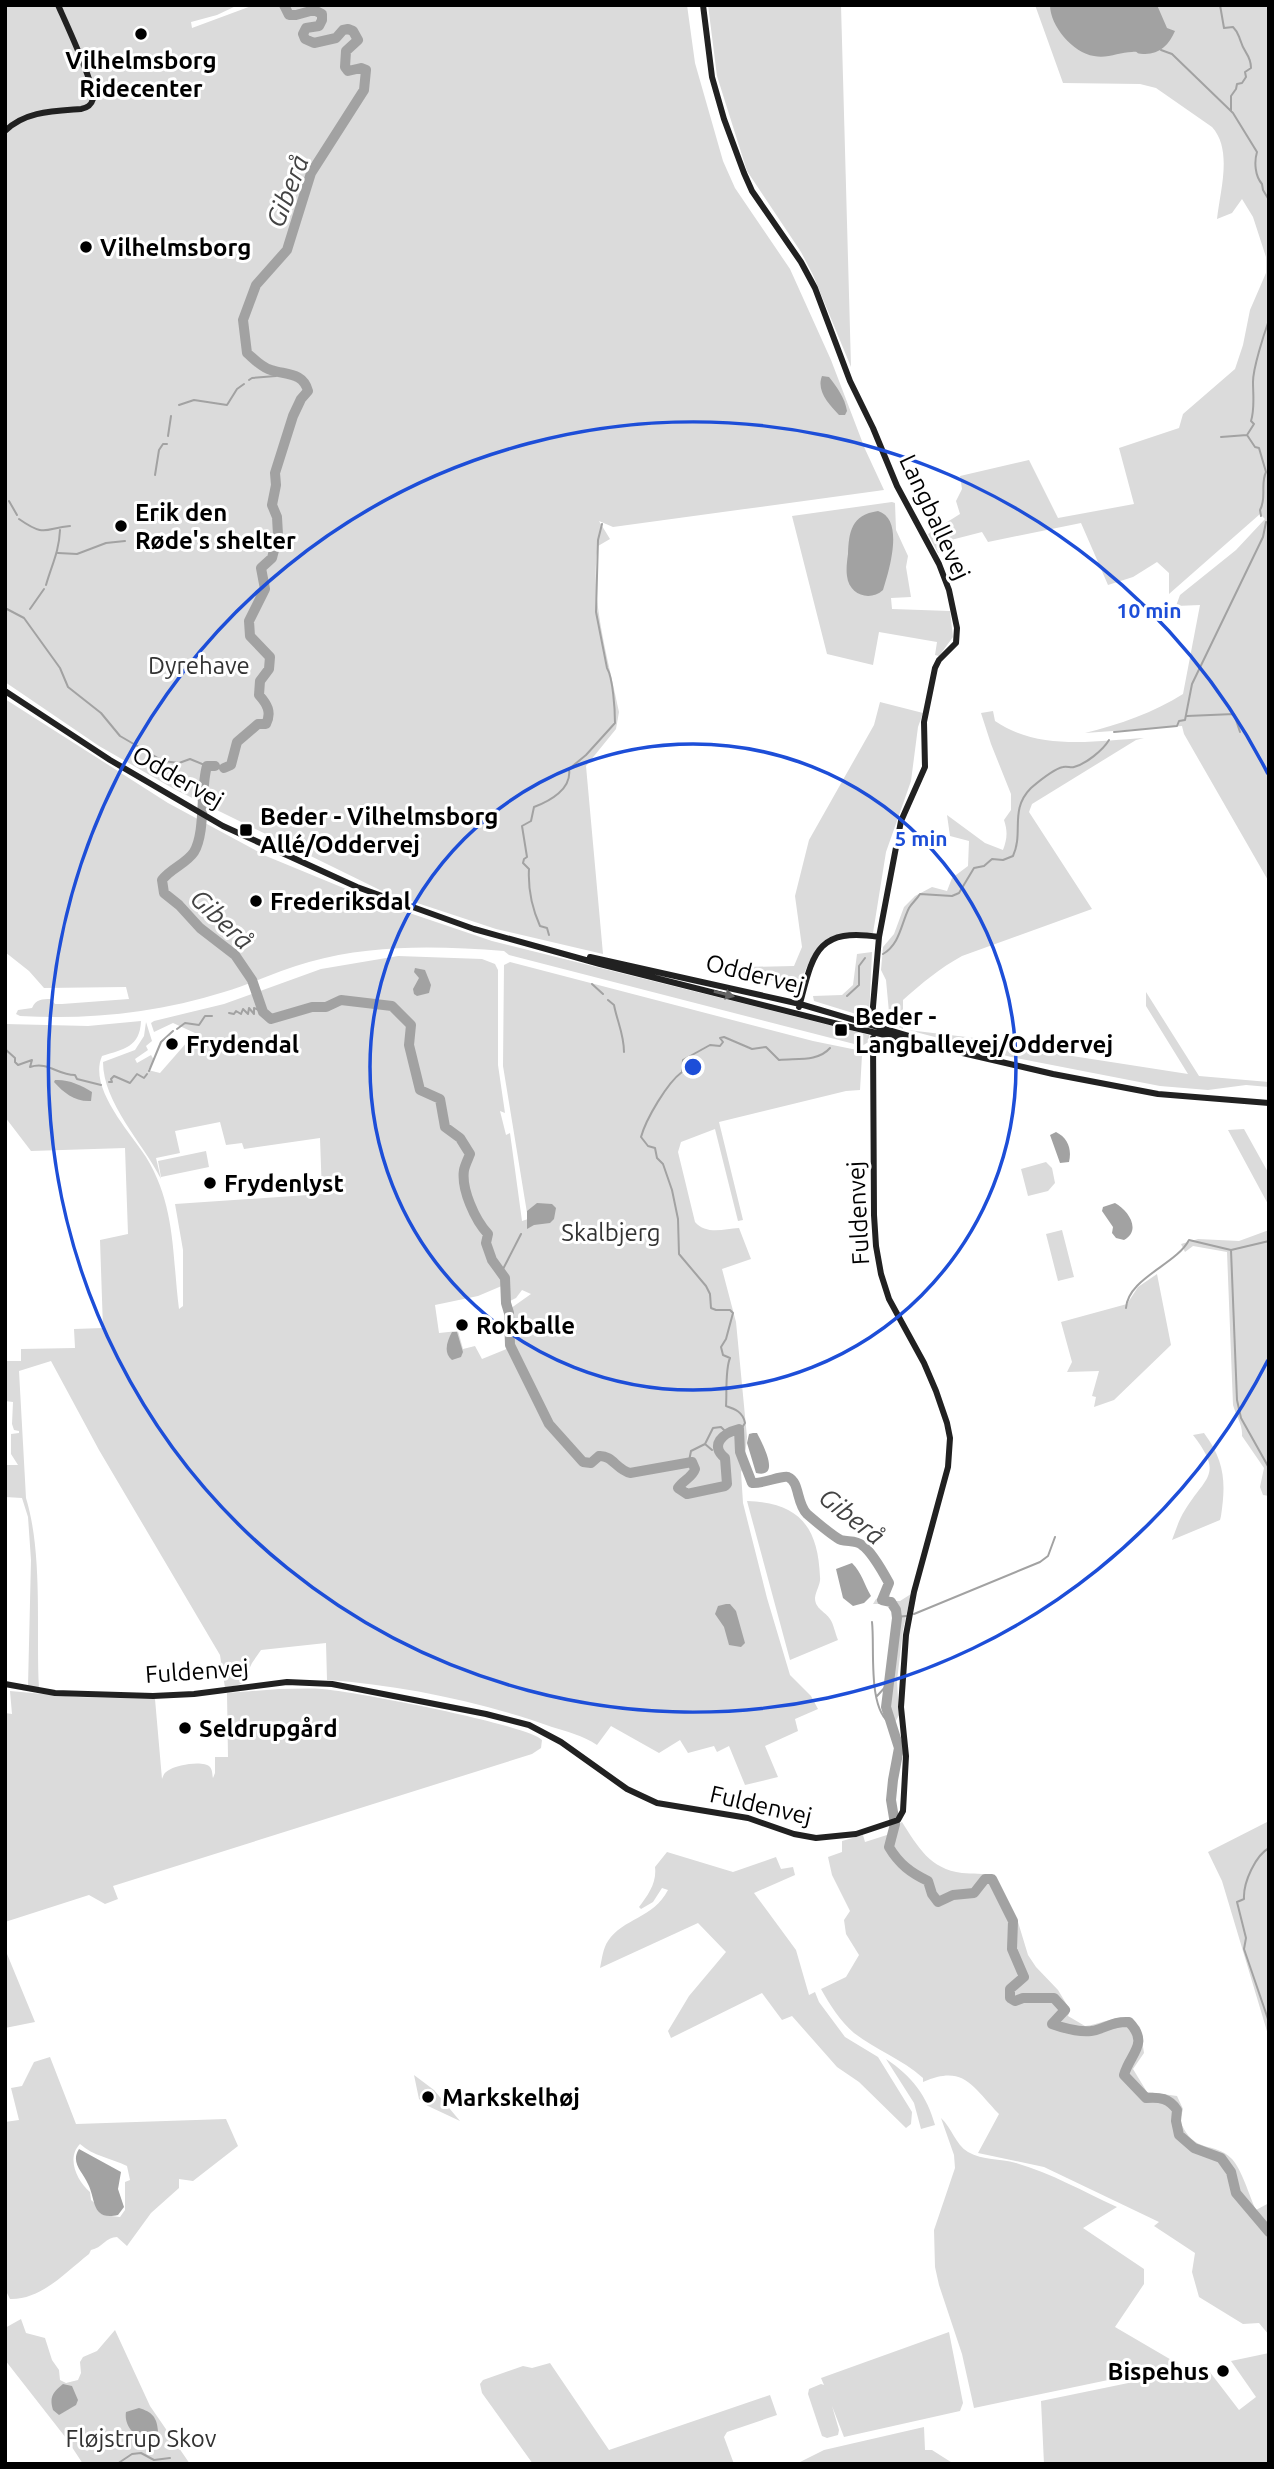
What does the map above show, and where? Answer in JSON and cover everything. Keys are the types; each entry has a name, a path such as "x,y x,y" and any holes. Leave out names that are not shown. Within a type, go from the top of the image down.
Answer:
{"street":[{"path":"5,131 20,119 30,116 87,108 93,99 93,88 58,5"},
{"name":"Langballevej","path":"704,5 712,77 744,173 752,191 801,262 814,288 850,381 898,487 939,564 949,590 957,628 956,643 935,668 924,722 925,766 901,821 878,937"},
{"name":"Oddervej","path":"5,691 110,760 223,826 288,857 417,910 474,929 842,1025 1109,1086 1158,1094 1269,1103"},
{"path":"798,1013 816,952 824,944 846,935 859,934 878,937 872,1018"},
{"name":"Oddervej","path":"540,946 800,1004 958,1051"},
{"name":"Fuldenvej","path":"5,1684 55,1693 162,1696 287,1682 332,1684 529,1725 561,1742 627,1789 657,1802 748,1818 816,1839 856,1834 898,1820 903,1811 906,1756 900,1686 906,1635 914,1592 948,1467 950,1438 932,1382 889,1298 881,1274 874,1216 873,1038"}],"green space":[{"name":"Dyrehave","path":"5,5 238,5 217,15 191,22 192,28 254,5 687,5 695,63 723,161 735,188 790,269 831,360 865,449 884,490 613,527 599,521 610,539 598,546 598,607 619,712 616,729 586,766 603,954 496,929 384,892 174,789 99,746 5,682"},
{"path":"708,5 841,5 851,367 801,252 747,171 717,76"},
{"path":"1035,5 1269,5 1269,882 1184,734 1182,726 1085,733 1136,717 1183,694 1200,605 1176,606 1180,595 1236,550 1265,519 1260,514 1169,594 1169,573 1157,562 1133,577 1108,585 1081,523 988,542 982,532 951,540 946,548 938,553 928,534 960,514 956,501 962,489 960,476 1029,460 1058,518 1134,504 1119,448 1179,428 1183,414 1235,369 1250,310 1266,273 1266,257 1253,217 1242,199 1232,213 1217,219 1224,159 1218,136 1212,127 1156,88 1140,84 1063,83"},
{"path":"895,503 896,530 908,556 906,567 911,597 891,598 892,609 950,611 953,637 939,656 935,655 937,642 879,632 873,665 827,654 792,516"},
{"path":"5,699 168,803 266,856 380,903 492,941 869,1035 870,1041 862,1046 509,955 504,951 455,948 382,949 333,956 298,965 224,992 148,1010 97,1016 20,1016 16,1014 18,1010 32,1008 42,999 51,999 55,1004 62,1004 129,999 126,987 44,988 29,971 5,952"},
{"path":"880,702 923,713 918,727 911,781 886,852 873,933 846,933 827,940 814,954 802,979 742,981 738,975 743,967 794,966 802,947 795,896 809,840 874,725"},
{"path":"993,711 995,721 1030,737 1067,742 1144,738 1136,740 1032,804 1029,812 1092,909 962,956 946,966 903,1000 903,1029 890,1023 886,980 881,970 883,947 894,934 904,907 915,896 932,887 947,891 952,878 968,866 969,841 950,836 947,815 985,843 1003,850 1006,832 1004,820 1011,810 1011,794 981,713"},
{"path":"872,952 869,1018 814,1001 813,996 842,995 853,985 857,954"},
{"name":"Skalbjerg","path":"398,956 482,959 495,964 498,970 498,1065 505,1113 500,1111 506,1135 510,1133 522,1221 528,1219 503,1066 504,965 510,962 857,1050 862,1055 860,1090 846,1091 719,1122 743,1220 738,1221 715,1129 681,1142 678,1152 695,1222 710,1230 739,1228 751,1259 722,1269 736,1322 747,1437 741,1472 743,1503 790,1675 811,1696 818,1709 795,1719 798,1731 765,1746 778,1777 745,1785 729,1746 717,1752 714,1746 688,1753 680,1740 659,1753 611,1726 597,1745 569,1732 470,1702 412,1690 327,1680 326,1643 261,1650 242,1684 225,1688 220,1655 99,1450 51,1361 19,1371 26,1498 35,1543 38,1592 39,1688 28,1686 31,1560 28,1517 22,1498 5,1497 5,1465 18,1465 11,1454 11,1434 19,1431 14,1430 12,1424 13,1402 5,1401 5,1361 21,1361 21,1349 75,1348 74,1329 103,1328 100,1240 128,1234 125,1148 31,1151 5,1117 5,1024 88,1026 141,1021 134,1042 124,1049 102,1056 99,1069 101,1082 113,1109 146,1157 163,1194 171,1231 179,1309 183,1306 183,1250 175,1204 322,1194 320,1138 244,1149 242,1143 226,1145 220,1122 175,1131 180,1153 156,1158 161,1179 117,1108 105,1077 103,1062 135,1050 144,1036 146,1022 152,1041 146,1046 148,1050 135,1059 137,1063 151,1055 154,1060 148,1070 160,1073 195,1033 173,1023 154,1032 151,1023 154,1021 224,1004 321,969","holes":["504,1285 506,1303 516,1298 522,1290 531,1294 504,1313 509,1348 482,1359 475,1346 463,1349 458,1331 439,1333 435,1305 478,1296"]},
{"path":"1146,992 1199,1076 1269,1082 1269,1087 1246,1085 1208,1090 1160,1086 1011,1057 908,1030 983,1039 1008,1046 1188,1074 1146,1006"},
{"path":"1244,1129 1269,1174 1269,1206 1228,1130"},
{"path":"206,1151 209,1167 161,1177 158,1161"},
{"path":"1046,1162 1052,1168 1055,1183 1048,1191 1028,1196 1021,1169"},
{"path":"1062,1230 1074,1277 1058,1281 1046,1234"},
{"path":"1269,1230 1269,1496 1263,1495 1260,1487 1264,1468 1242,1436 1233,1405 1227,1252 1193,1246 1185,1252 1181,1244 1198,1239 1239,1241"},
{"path":"1157,1274 1171,1345 1114,1400 1094,1407 1096,1397 1092,1396 1099,1371 1067,1372 1072,1362 1061,1322 1127,1304 1138,1287"},
{"path":"1204,1433 1216,1453 1222,1473 1223,1504 1220,1520 1172,1540 1183,1513 1208,1475 1208,1459 1193,1435"},
{"path":"747,1501 780,1506 802,1520 815,1543 818,1559 820,1582 815,1602 830,1619 838,1640 790,1660"},
{"path":"888,1594 894,1601 900,1601 911,1594 903,1630 897,1681 899,1715 891,1730 883,1707 894,1611 889,1604 873,1604 876,1599"},
{"path":"279,1689 340,1691 475,1718 530,1734 542,1740 541,1748 532,1754 113,1886 118,1899 105,1904 89,1895 5,1922 5,1713 12,1714 10,1691 77,1697 155,1699 162,1779 165,1773 173,1768 196,1764 210,1767 213,1778 215,1757 228,1757 227,1693"},
{"path":"1269,1821 1269,2038 1222,1881 1208,1852"},
{"path":"902,1822 926,1855 941,1867 962,1873 994,1876 1018,1922 1028,1955 1058,1990 1070,2010 1068,2016 1085,2026 1119,2018 1140,2027 1144,2053 1133,2069 1147,2092 1177,2096 1183,2109 1180,2121 1192,2139 1225,2153 1232,2159 1256,2210 1269,2203 1269,2335 1259,2323 1243,2324 1199,2297 1192,2272 1195,2253 1154,2226 1159,2222 1044,2167 978,2153 999,2114 974,2087 958,2077 948,2075 923,2082 923,2078 915,2071 854,2033 836,2012 821,1989 846,1977 859,1955 846,1934 844,1920 850,1911 832,1875 828,1857 842,1852 842,1841 863,1835 865,1842 890,1834 892,1826"},
{"path":"667,1852 733,1872 776,1857 781,1869 793,1867 795,1875 754,1893 796,1950 809,1995 815,1992 819,2002 845,2037 878,2057 912,2112 911,2124 906,2128 859,2082 837,2067 792,2016 782,2020 762,1993 671,2038 668,2031 689,1996 726,1952 698,1923 600,1968 605,1947 614,1933 654,1907 668,1890 662,1888 653,1902 641,1909 639,1907 653,1884 655,1867"},
{"path":"5,1949 35,2022 5,2028"},
{"path":"50,2057 76,2124 226,2119 238,2146 193,2181 179,2179 179,2188 151,2213 127,2246 117,2237 110,2239 91,2250 43,2290 10,2299 5,2289 5,2122 19,2120 11,2088 22,2086 34,2062","holes":["80,2144 127,2166 130,2180 125,2182 125,2210 120,2217 111,2216 91,2200 90,2192 77,2176 74,2156"]},
{"path":"886,2059 904,2072 917,2088 928,2105 935,2125 921,2129 914,2103"},
{"path":"414,2075 434,2090 460,2121 419,2099"},
{"path":"941,2118 968,2152 1029,2167 1117,2207 1083,2228 1144,2269 1144,2284 1115,2327 1180,2365 974,2408 962,2354 935,2267 934,2230 955,2168 954,2155"},
{"name":"Fløjstrup Skov","path":"21,2319 26,2333 45,2338 52,2360 59,2370 60,2380 66,2383 78,2380 83,2357 97,2351 115,2330 150,2406 190,2464 83,2464 5,2360 5,2328"},
{"path":"949,2332 963,2403 960,2411 844,2437 832,2406 838,2435 827,2438 822,2436 808,2394 809,2389 824,2385 821,2378"},
{"path":"1269,2353 1269,2464 1044,2464 1041,2401 1206,2367 1239,2410 1256,2397 1231,2361"},
{"path":"550,2363 609,2450 770,2395 777,2415 727,2432 724,2437 734,2464 533,2464 482,2393 480,2384 483,2380 523,2366 532,2368"},
{"path":"924,2427 925,2450 932,2450 954,2464 796,2464 824,2450"}],"shaded area":[{"path":"1050,5 1157,5 1167,28 1175,31 1170,41 1154,53 1127,52 1104,57 1094,56 1078,50 1064,37 1054,21"},
{"path":"822,376 829,377 840,393 846,406 845,415 839,415 824,397"},
{"path":"878,511 886,516 891,524 893,546 883,590 878,594 866,596 856,592 849,583 849,539 853,526 862,516"},
{"path":"415,968 425,970 431,985 429,993 417,996 414,994 413,989 419,978 414,972"},
{"path":"55,1080 88,1089 92,1092 91,1101 70,1096"},
{"path":"1056,1132 1064,1137 1068,1144 1069,1162 1060,1163 1050,1135"},
{"path":"537,1203 552,1204 556,1208 554,1219 550,1223 534,1225 527,1229 527,1211"},
{"path":"1115,1203 1131,1220 1132,1231 1124,1240 1116,1238 1112,1233 1113,1227 1102,1211 1103,1207"},
{"path":"452,1332 457,1332 463,1352 461,1357 452,1360 447,1343"},
{"path":"757,1433 768,1459 768,1471 764,1473 756,1473 747,1443 749,1434"},
{"path":"852,1563 871,1596 864,1603 853,1606 843,1598 836,1569"},
{"path":"730,1604 736,1611 745,1643 741,1647 729,1645 724,1627 715,1614 718,1606"},
{"path":"79,2149 121,2172 118,2189 124,2207 118,2215 103,2215 96,2207 88,2184 78,2167 76,2159"},
{"path":"63,2384 72,2386 78,2400 76,2405 59,2415 53,2410 52,2398 54,2392"},
{"path":"139,2408 150,2413 155,2419 158,2431 152,2436 141,2437 128,2425 126,2412"}],"waterway":[{"name":"Giberå","path":"224,768 231,765 237,742 258,724 266,724 269,716 268,708 259,695 260,681 269,669 270,657 250,636 249,621 265,589 261,568 272,558 278,535 277,517 272,505 276,485 275,473 293,416 308,391 298,377 268,369 247,353 243,320 256,285 287,250 311,173 364,90 366,70 361,68 348,71 345,67 346,51 358,40 353,31 343,30 336,38 314,43 305,39 303,34 306,28 319,26 322,14 314,10 289,15 284,5"},
{"path":"1220,5 1224,28 1233,27 1251,64 1251,68 1245,72 1246,77 1242,83 1237,84 1231,96 1231,111"},
{"path":"1161,50 1172,54 1233,113 1257,152 1257,173 1269,200"},
{"path":"1261,516 1266,472 1259,448 1255,447 1247,435 1254,424 1251,421 1255,368 1269,320"},
{"path":"249,380 276,376 279,372"},
{"path":"179,405 194,400 227,405 237,389 244,384"},
{"path":"168,436 171,416"},
{"path":"1221,437 1247,435"},
{"path":"155,475 159,450 163,444 167,444"},
{"path":"9,501 17,515"},
{"path":"19,519 40,530 70,526"},
{"path":"1114,732 1177,726 1179,721 1185,720 1192,684 1263,537 1266,522"},
{"path":"549,935 547,928 540,926 533,905 529,869 523,863 527,857 522,826 531,821 534,807 559,793 567,783 569,769 586,755 615,723 612,686 596,612 598,540 602,524"},
{"path":"46,585 57,552 60,530"},
{"path":"58,553 77,554 106,543 125,541"},
{"path":"30,609 44,589"},
{"path":"5,608 24,618 60,668 68,687 101,713 120,736 163,761 179,763 190,759 207,766"},
{"path":"1187,716 1234,714 1240,732"},
{"path":"883,954 897,939 909,908 920,894 952,896 959,893 974,868 984,866 992,859 1003,860 1013,856 1020,805 1031,788 1059,768 1084,763 1109,740"},
{"name":"Giberå","path":"215,766 207,766 205,775 198,844 191,856 162,880 164,893 200,928 235,955 252,980 263,1012 271,1019 312,1007 326,1007 341,1000 392,1006 411,1025 409,1045 420,1090 440,1099 445,1127 460,1138 470,1154 464,1170 465,1186 474,1213 488,1234 486,1243 492,1260 505,1278 510,1345 549,1424 583,1462 591,1463 599,1456 604,1456 630,1473 692,1462 694,1472 678,1488 687,1494 725,1486 725,1458 720,1453 718,1444 728,1433 739,1429 740,1452 752,1483 788,1477 794,1483 807,1514 841,1540 860,1543 869,1552 889,1583 882,1600 891,1602 897,1618 886,1707 899,1748 891,1800 895,1824 889,1847 906,1867 928,1881 938,1902 953,1895 974,1893 985,1879 992,1879 1013,1921 1012,1949 1024,1977 1010,1989 1010,1998 1015,2001 1023,1998 1054,1998 1065,2010 1052,2024 1071,2029 1091,2031 1129,2022 1138,2036 1138,2043 1124,2075 1146,2098 1164,2099 1174,2106 1177,2110 1179,2135 1194,2148 1221,2158 1231,2172 1236,2193 1269,2232"},
{"path":"847,996 859,985 859,966 865,958"},
{"path":"592,984 603,994"},
{"path":"608,1000 614,1005 624,1052"},
{"path":"229,1013 234,1014 236,1011 241,1014 243,1009 248,1014 249,1008 254,1014 254,1008 263,1012"},
{"path":"177,1029 185,1023 199,1025 205,1016 212,1016"},
{"path":"149,1071 161,1042 173,1031"},
{"path":"740,1431 745,1423 742,1416 726,1406 730,1358 723,1355 721,1347 733,1313 730,1310 711,1308 710,1294 706,1286 679,1254 678,1219 672,1190 655,1148 648,1146 641,1137 658,1102 682,1072 683,1060 710,1045 720,1046 723,1042 720,1038 724,1037 752,1049 766,1047 779,1060 819,1056 830,1048"},
{"path":"5,1049 18,1065 32,1060 30,1067 47,1067 101,1085"},
{"path":"109,1082 112,1082 114,1076 130,1083 137,1074 144,1078 147,1074"},
{"path":"501,1273 521,1234"},
{"path":"1126,1308 1135,1288 1174,1257 1189,1240 1231,1250 1269,1241"},
{"path":"1231,1250 1237,1400 1241,1418 1269,1468"},
{"path":"689,1461 691,1451 705,1444 713,1428 721,1427 728,1434"},
{"path":"705,1444 712,1450"},
{"path":"914,1614 1040,1562 1048,1556 1055,1537"},
{"path":"896,1617 906,1616"},
{"path":"872,1622 875,1692 883,1716 891,1724"},
{"path":"877,1696 888,1684"},
{"path":"1269,1848 1251,1870 1244,1899 1237,1902 1246,1938 1244,1949 1269,2022"},
{"path":"117,2464 132,2454 141,2453 154,2460 170,2458"}],"place":[{"name":"Vilhelmsborg Ridecenter","path":"141,34"},
{"name":"Vilhelmsborg","path":"86,247"},
{"name":"Erik den Røde's shelter","path":"121,526"},
{"name":"Beder - Vilhelmsborg Allé/Oddervej","path":"246,830"},
{"name":"Frederiksdal","path":"256,901"},
{"name":"Beder - Langballevej/Oddervej","path":"841,1030"},
{"name":"Frydendal","path":"172,1044"},
{"name":"Frydenlyst","path":"210,1183"},
{"name":"Rokballe","path":"462,1325"},
{"name":"Seldrupgård","path":"185,1728"},
{"name":"Markskelhøj","path":"428,2097"},
{"name":"Bispehus","path":"1223,2371"}]}
